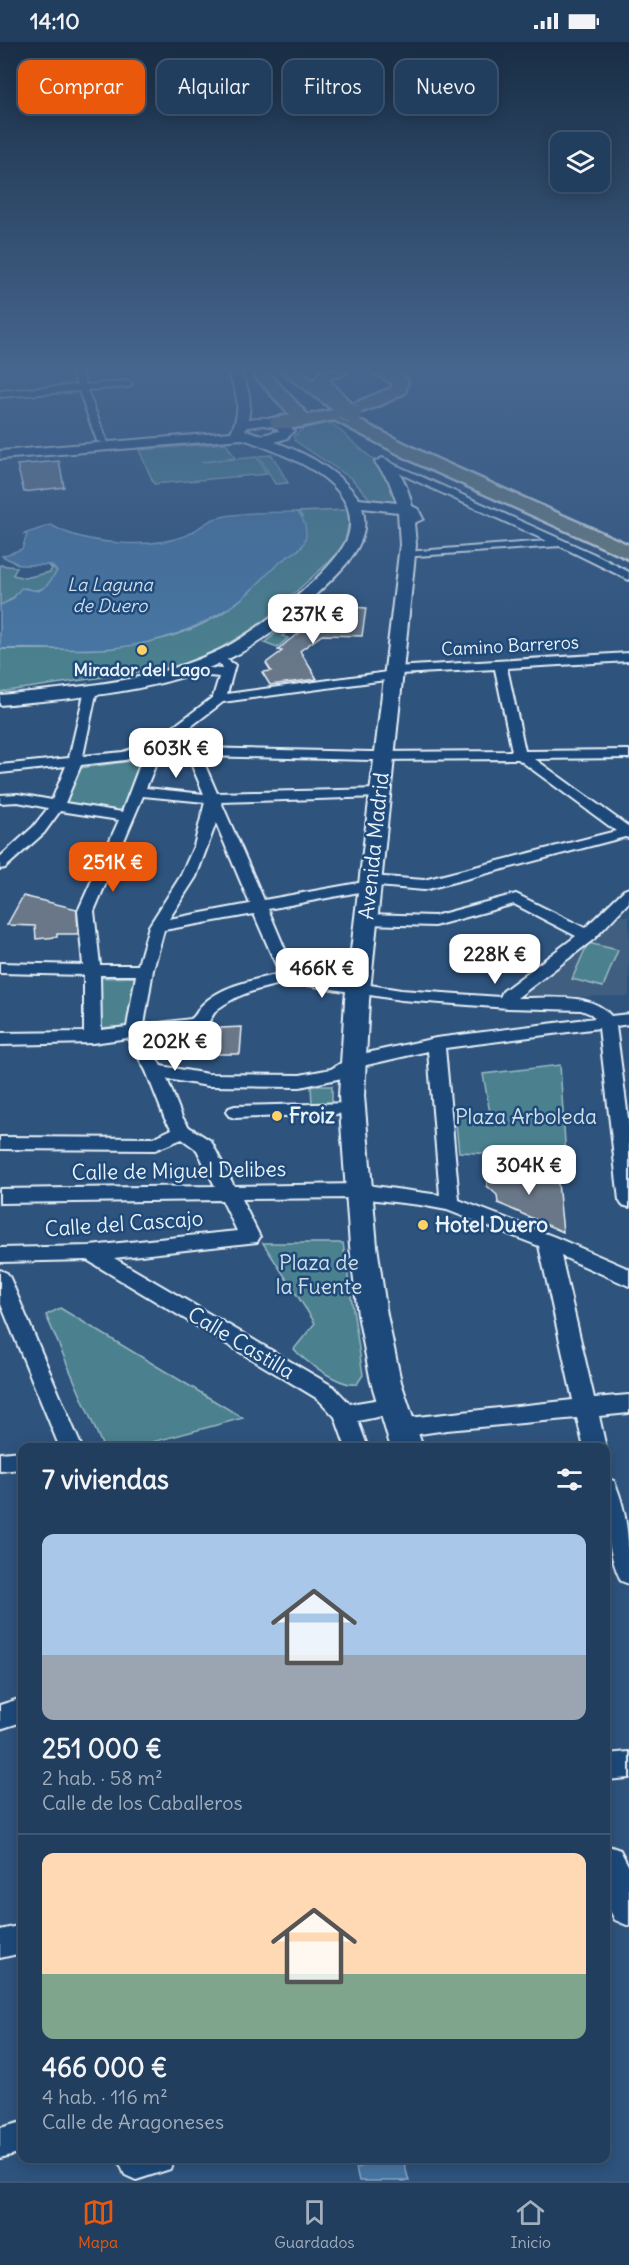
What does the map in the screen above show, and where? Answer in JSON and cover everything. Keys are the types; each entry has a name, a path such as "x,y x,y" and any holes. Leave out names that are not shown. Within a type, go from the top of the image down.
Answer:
{"highway":[{"path":"448,471 629,553"},
{"path":"471,471 629,540"}],"main road":[{"path":"324,471 361,504 405,508"},
{"path":"0,702 90,694 150,685 222,664 274,630 328,584 348,564 363,543 361,504 345,480 330,471"},
{"name":"Avenida Madrid","path":"389,471 400,486 405,508 407,550 359,988 352,1109 361,1237 368,1289 400,1427"},
{"path":"0,702 137,682 222,664"},
{"path":"610,1871 629,1906"}],"street":[{"path":"402,471 562,543 629,577"},
{"path":"407,550 562,543"},
{"name":"Camino Barreros","path":"219,699 393,673 629,657"},
{"path":"0,769 125,756 146,749 182,727 219,699 222,664"},
{"path":"500,665 520,754 628,833"},
{"path":"0,865 38,830 57,805 75,762 90,694"},
{"path":"182,727 213,797 215,820 259,906 289,977"},
{"path":"93,1037 92,970 86,911 153,754 146,749"},
{"path":"193,752 384,755 629,754"},
{"path":"139,791 201,798 380,792"},
{"path":"0,799 18,798 128,817"},
{"path":"215,820 188,877 158,926 145,970 134,1033 155,1071 174,1119 183,1131 204,1146 230,1194"},
{"path":"158,926 248,911 259,906 370,883 424,885 628,833"},
{"path":"508,1003 509,995 588,936 609,918 629,893"},
{"path":"367,919 434,921 516,899 588,936"},
{"path":"0,968 145,970"},
{"path":"0,1039 93,1037 195,1024 204,1018 207,1009 232,993 242,988 289,977 401,995 508,1003 583,1005 597,1010 607,1022 629,1200"},
{"path":"155,1071 208,1080 300,1081 336,1074 353,1062 436,1044 629,1020"},
{"path":"436,1044 450,1204"},
{"path":"300,1081 304,1109"},
{"path":"235,1112 352,1109"},
{"path":"0,1143 156,1144 183,1131"},
{"name":"Calle de Miguel Delibes","path":"0,1196 359,1191 420,1198 450,1204 548,1242 629,1278"},
{"name":"Calle del Cascajo","path":"0,1255 90,1253 250,1237 230,1194"},
{"path":"548,1242 594,1443"},
{"name":"Calle Castilla","path":"90,1253 326,1394 339,1404 345,1414"},
{"path":"0,1278 69,1443"},
{"path":"345,1414 400,1427 447,1420 585,1410 629,1404"},
{"path":"345,1414 355,1443"},
{"path":"0,1462 18,1460"},
{"path":"610,1495 621,1513 629,1573"},
{"path":"0,1717 18,1711"},
{"path":"610,1767 629,1765"},
{"path":"0,1944 18,1940"},
{"path":"0,2142 18,2138"}],"shaded area":[{"path":"618,916 629,916 629,996 526,997 523,990 610,925"}],"green space":[{"path":"148,471 265,471 267,474 154,484"},
{"path":"267,471 281,471 288,483 275,484"},
{"path":"340,471 385,471 398,502 376,502 370,499 352,479"},
{"path":"347,510 349,522 345,542 332,559 258,626 219,649 180,666 0,692 0,649 122,646 181,633 209,621 235,604 268,571 302,547 302,516 297,512"},
{"path":"0,565 17,567 13,575 25,578 50,572 52,568 47,565 51,565 57,571 52,581 44,587 35,590 25,588 8,602 0,605"},
{"path":"302,612 330,619 317,626 309,625 298,632 290,630 282,636 288,638 277,648 264,643"},
{"path":"138,760 143,762 120,812 64,804 80,768"},
{"path":"588,943 618,950 603,987 572,979"},
{"path":"136,977 129,1026 99,1028 98,978"},
{"name":"Plaza Arboleda","path":"560,1065 566,1158 459,1152 455,1116 490,1113 483,1074"},
{"path":"311,1086 332,1086 332,1104 312,1104"},
{"name":"Plaza de la Fuente","path":"263,1243 343,1243 363,1375 357,1384 333,1378 294,1349 315,1323"},
{"path":"60,1308 243,1418 149,1443 101,1443 46,1315"}],"water":[{"name":"La Laguna de Duero","path":"297,512 306,528 301,548 284,559 240,600 220,614 191,628 146,643 114,648 0,649 0,605 12,600 21,588 39,591 48,584 57,571 51,565 20,565 2,556 22,549 27,535 24,534 51,525 80,537 115,543 151,543 186,536 210,521 224,516"},
{"path":"373,2163 404,2163 409,2181 359,2181 356,2168"}],"building":[{"path":"19,471 61,471 64,487 24,492"},
{"path":"338,606 366,608 362,636 322,635 300,651 317,679 270,685 262,672 271,671 266,663 282,651 278,650 288,641"},
{"path":"23,896 77,909 78,934 57,934 57,937 36,939 35,926 7,925"},
{"path":"242,1027 240,1054 214,1054 215,1037 220,1037 221,1028"},
{"path":"487,1173 547,1174 548,1182 558,1183 563,1232 498,1203 497,1195 487,1186"}],"place":[{"name":"Mirador del Lago","path":"142,650"},
{"name":"Froiz","path":"277,1116"},
{"name":"Hotel Duero","path":"423,1225"}]}
